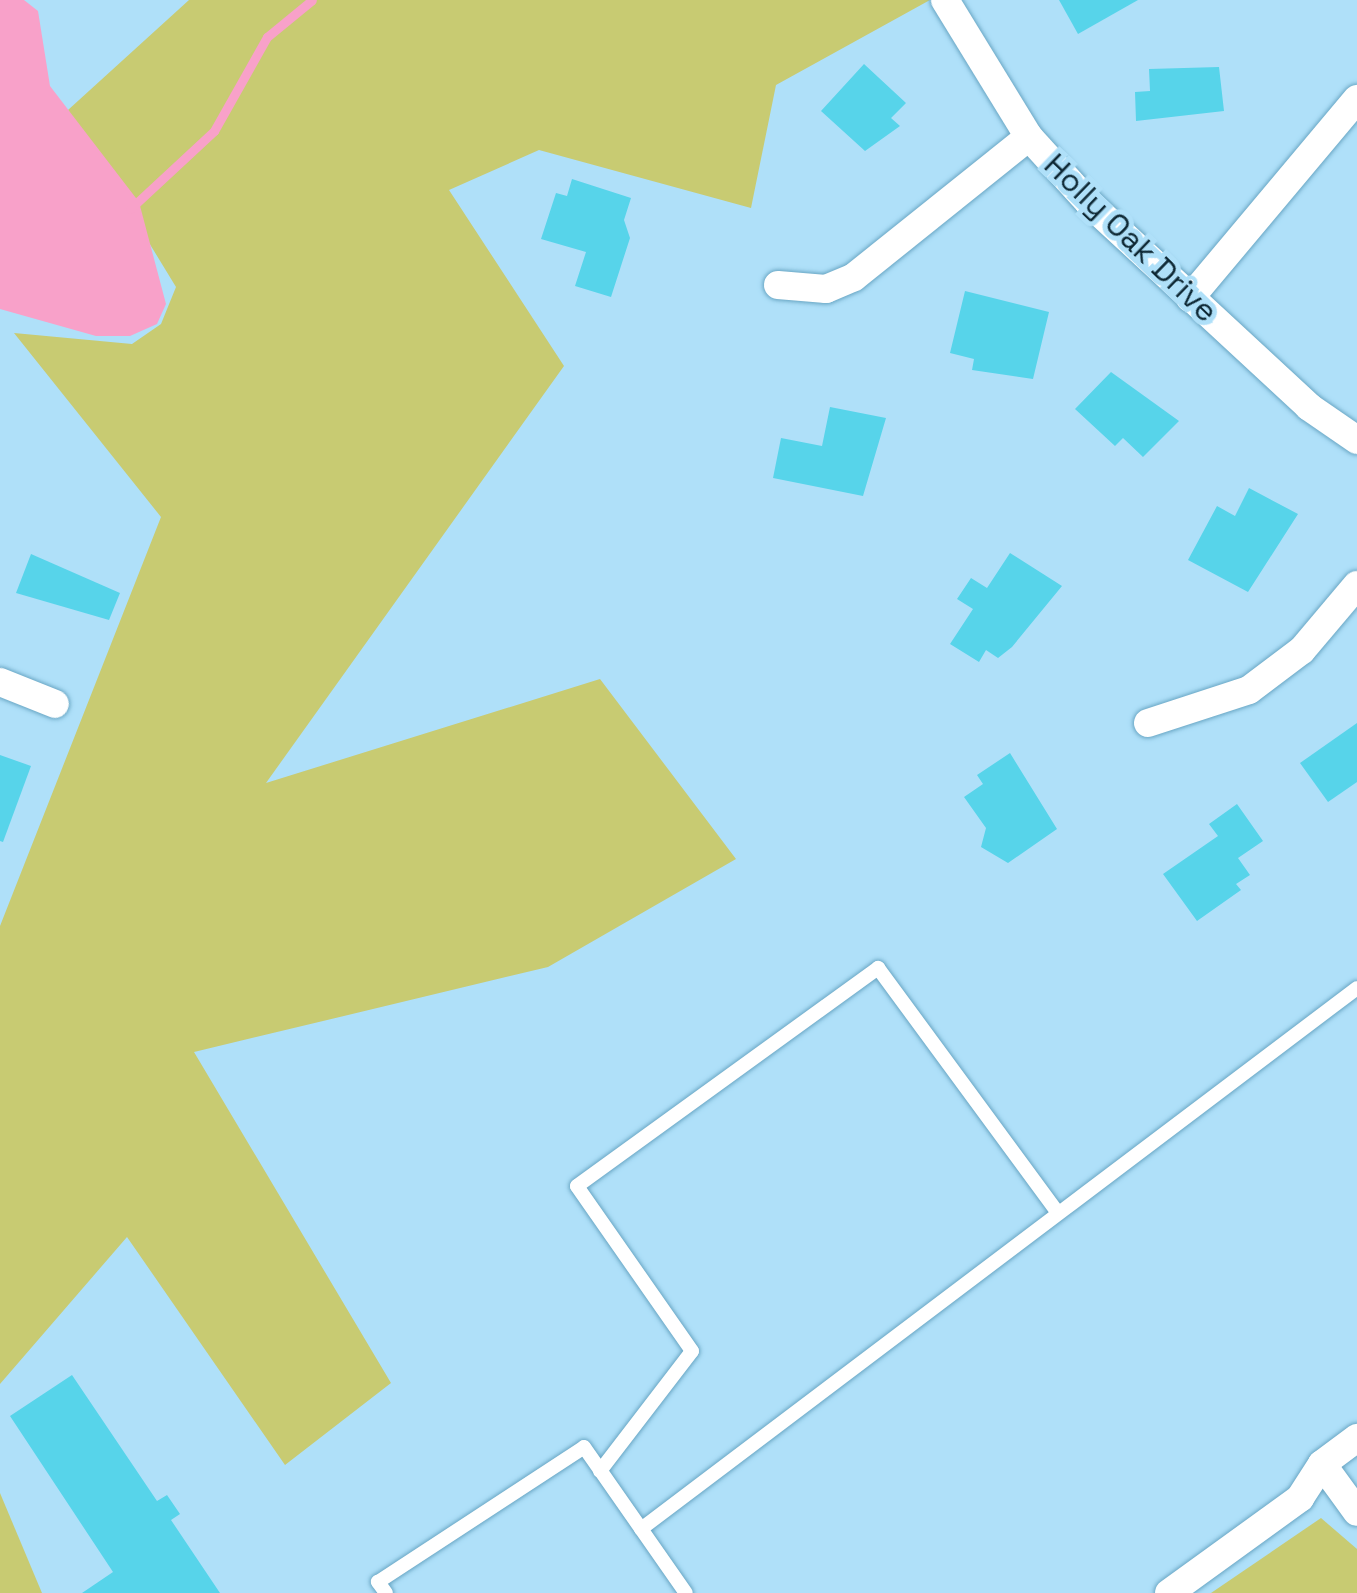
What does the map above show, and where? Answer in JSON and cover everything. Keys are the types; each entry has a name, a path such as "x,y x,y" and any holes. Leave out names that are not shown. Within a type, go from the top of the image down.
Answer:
{"street":[{"name":"Holly Oak Drive","path":"945,0 1028,137 1190,298 1308,408 1357,440"},
{"path":"1190,298 1357,100"},
{"path":"778,285 826,289 854,277 1028,137"},
{"path":"1148,723 1249,690 1302,650 1357,586"},
{"path":"0,682 55,704"},
{"path":"1168,1593 1300,1498 1322,1464 1357,1438"},
{"path":"1322,1464 1357,1512"}],"lane":[{"path":"600,1471 692,1351 577,1186 878,968 1058,1213"},
{"path":"641,1528 1357,988"},
{"path":"386,1593 378,1582 584,1448 686,1593"}],"green space":[{"path":"189,0 930,0 776,85 751,208 539,150 449,190 564,366 266,783 600,679 736,859 548,967 194,1052 391,1383 285,1465 127,1237 0,1384 0,926 161,517 14,333 132,344 161,324 176,287 68,110"},
{"path":"0,1493 42,1593 0,1593"},
{"path":"1321,1518 1357,1549 1357,1593 1211,1593"}],"shaded area":[{"path":"0,0 24,0 38,11 50,86 139,202 166,304 157,324 130,336 96,336 0,309"}],"building":[{"path":"1059,0 1138,0 1078,34"},
{"path":"864,64 906,103 891,118 900,126 865,151 821,111"},
{"path":"1219,67 1224,111 1136,121 1135,92 1150,91 1149,69"},
{"path":"572,179 631,198 624,220 630,238 611,297 575,286 586,252 541,239 556,193 567,196"},
{"path":"965,291 1049,312 1033,379 972,370 974,359 950,353"},
{"path":"1111,372 1179,421 1143,457 1123,438 1115,446 1075,409"},
{"path":"830,407 886,418 863,496 773,478 781,438 822,446"},
{"path":"1249,488 1298,514 1248,592 1188,560 1217,506 1235,516"},
{"path":"1010,553 1062,586 1012,647 998,658 986,650 979,662 950,644 973,609 957,599 971,578 987,588"},
{"path":"31,554 120,593 109,620 16,593"},
{"path":"1357,723 1357,782 1328,802 1300,763"},
{"path":"1010,753 1057,829 1008,863 981,847 986,828 964,797 983,784 977,775"},
{"path":"0,755 31,766 3,842 0,841"},
{"path":"1237,804 1263,841 1238,858 1250,875 1236,884 1241,890 1197,921 1163,874 1218,836 1209,824"},
{"path":"72,1375 157,1501 167,1495 180,1514 171,1520 220,1593 82,1593 113,1572 10,1416"}],"waterway":[{"path":"130,209 214,131 267,37 312,0"}]}
